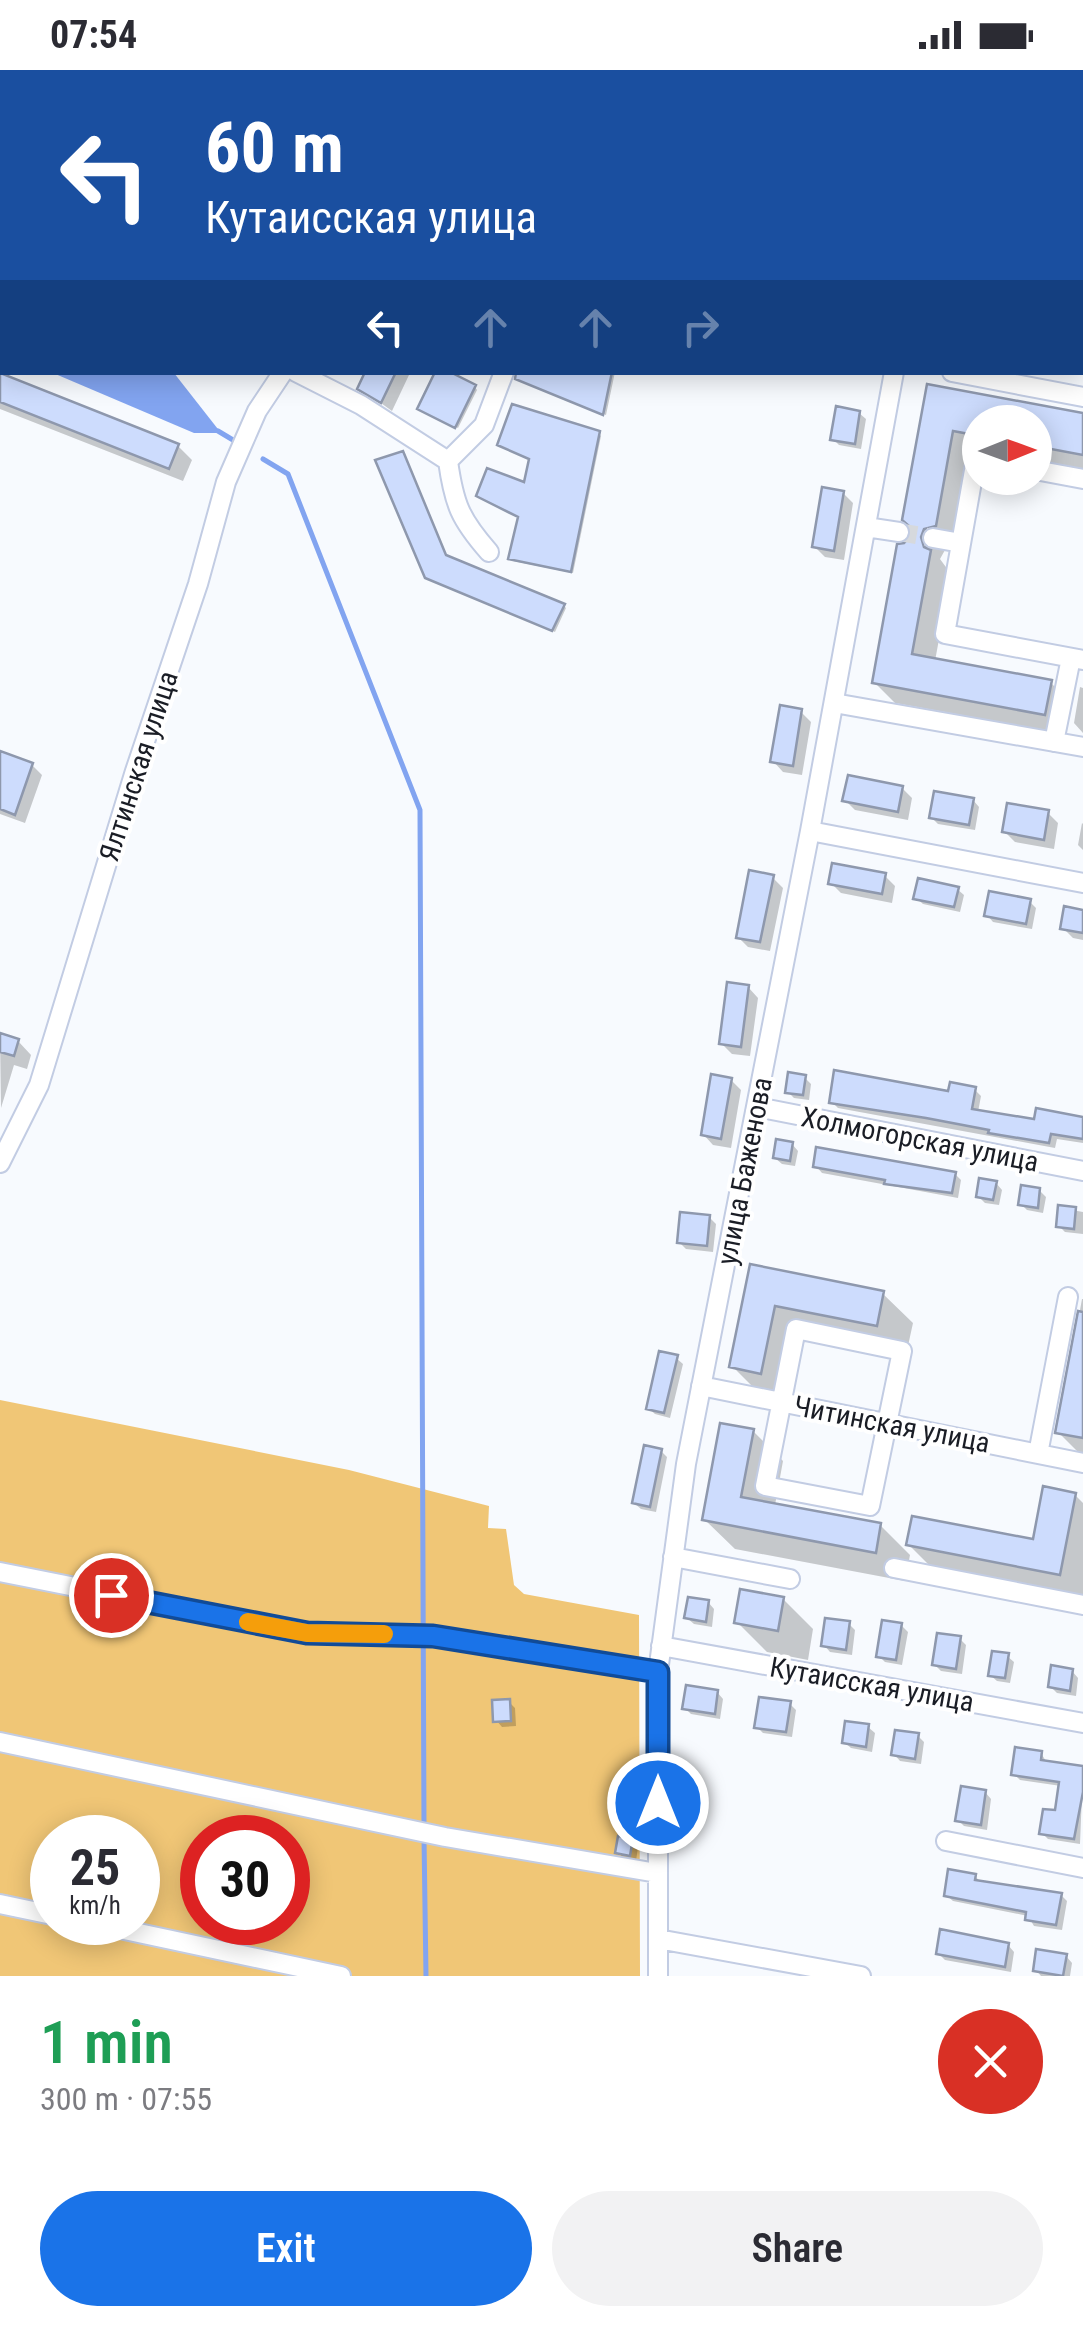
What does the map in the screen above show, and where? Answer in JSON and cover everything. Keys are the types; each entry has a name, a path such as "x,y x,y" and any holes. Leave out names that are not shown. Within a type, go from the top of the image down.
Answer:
{"street":[{"name":"Ялтинская улица","path":"0,1163 39,1085 135,771 198,584 226,482 257,411 281,375"},
{"path":"302,375 361,405 448,461"},
{"path":"448,461 484,425 503,375"},
{"name":"улица Баженова","path":"658,1976 658,1672 673,1557 701,1386 810,830 893,375"},
{"path":"967,375 1083,398"},
{"path":"448,461 453,501 466,526 489,552"},
{"path":"1052,473 1083,478"},
{"path":"970,495 945,634 1077,659 1054,742"},
{"path":"866,527 900,532"},
{"path":"934,538 961,544"},
{"path":"834,703 1083,747"},
{"path":"810,830 1083,883"},
{"name":"Холмогорская улица","path":"757,1107 1083,1171"},
{"path":"1038,1454 1068,1297"},
{"path":"796,1329 902,1351 870,1506 766,1486 782,1402 796,1329"},
{"name":"Читинская улица","path":"701,1386 1083,1462"},
{"path":"673,1557 790,1579"},
{"path":"894,1568 1083,1604"},
{"path":"0,1572 307,1633 424,1635 658,1672"},
{"name":"Кутаисская улица","path":"661,1646 1083,1723"},
{"path":"0,1742 445,1836 657,1873"},
{"path":"946,1841 1083,1868"},
{"path":"0,1904 30,1910"},
{"path":"160,1938 341,1976"},
{"path":"658,1940 860,1976"}],"shaded area":[{"path":"0,1400 349,1470 489,1506 488,1528 506,1529 514,1585 524,1594 639,1615 640,1976 0,1976"}],"water":[{"path":"58,375 176,375 221,433 194,433"}],"building":[{"path":"0,375 5,375 179,444 169,469 0,402"},
{"path":"364,375 395,375 381,403 357,389"},
{"path":"434,375 456,375 476,385 455,428 417,409"},
{"path":"516,375 611,375 603,415 515,379"},
{"path":"927,384 1040,405 962,405 962,433 953,431 936,526 924,529 921,537 924,547 931,550 912,654 1052,680 1045,715 872,683 897,544 911,535 910,527 902,520"},
{"path":"512,404 600,431 571,572 508,559 518,517 476,496 487,468 524,482 529,459 497,445"},
{"path":"836,406 860,411 855,444 830,440"},
{"path":"1052,407 1083,413 1083,455 1052,449"},
{"path":"403,451 446,555 565,604 552,631 425,578 375,460"},
{"path":"822,487 844,491 834,551 812,547"},
{"path":"780,705 802,709 793,766 770,762"},
{"path":"0,751 33,763 15,815 0,809"},
{"path":"848,775 903,786 898,812 842,801"},
{"path":"934,791 974,798 969,825 929,818"},
{"path":"1007,803 1049,810 1044,840 1002,832"},
{"path":"832,863 886,873 882,894 828,884"},
{"path":"749,870 774,875 760,942 736,938"},
{"path":"918,878 959,887 954,907 913,899"},
{"path":"989,891 1031,899 1026,924 984,916"},
{"path":"1064,906 1083,910 1083,933 1060,929"},
{"path":"727,982 749,985 741,1047 719,1044"},
{"path":"0,1033 19,1039 14,1056 0,1052"},
{"path":"834,1070 948,1091 950,1082 976,1087 972,1109 1034,1119 1036,1108 1083,1117 1083,1139 1051,1134 1049,1143 829,1103"},
{"path":"788,1072 806,1075 803,1095 785,1093"},
{"path":"711,1074 732,1078 721,1139 701,1135"},
{"path":"776,1139 793,1142 790,1161 773,1158"},
{"path":"816,1147 956,1172 952,1193 884,1184 885,1180 813,1167"},
{"path":"979,1178 997,1181 993,1200 976,1197"},
{"path":"1021,1185 1040,1188 1038,1208 1018,1205"},
{"path":"1058,1205 1076,1207 1074,1229 1056,1227"},
{"path":"680,1212 710,1215 707,1246 677,1243"},
{"path":"750,1264 884,1291 877,1326 775,1306 761,1374 729,1367"},
{"path":"1078,1311 1083,1312 1083,1438 1055,1433"},
{"path":"659,1351 678,1355 664,1413 646,1409"},
{"path":"720,1423 754,1429 741,1497 881,1523 876,1553 702,1520"},
{"path":"644,1445 662,1449 650,1507 632,1503"},
{"path":"1043,1486 1076,1493 1060,1575 906,1545 912,1516 1033,1539"},
{"path":"740,1589 784,1597 778,1631 734,1623"},
{"path":"688,1597 709,1600 706,1622 684,1618"},
{"path":"825,1618 850,1621 846,1650 821,1646"},
{"path":"882,1620 902,1623 896,1660 876,1657"},
{"path":"937,1633 961,1636 956,1669 932,1665"},
{"path":"992,1651 1009,1653 1005,1678 988,1676"},
{"path":"1051,1665 1073,1669 1070,1691 1048,1687"},
{"path":"686,1685 718,1690 715,1714 682,1709"},
{"path":"759,1697 791,1701 786,1732 754,1728"},
{"path":"510,1699 511,1721 493,1722 492,1700"},
{"path":"845,1721 869,1724 866,1747 842,1743"},
{"path":"895,1730 919,1733 915,1759 891,1755"},
{"path":"1015,1747 1042,1751 1041,1760 1083,1766 1083,1792 1074,1839 1039,1834 1043,1809 1055,1810 1059,1782 1011,1775"},
{"path":"961,1786 986,1790 981,1825 955,1821"},
{"path":"618,1836 633,1838 630,1856 615,1853"},
{"path":"948,1869 976,1874 975,1880 1062,1893 1056,1925 1025,1920 1026,1912 944,1896"},
{"path":"940,1929 1009,1943 1005,1967 936,1954"},
{"path":"1036,1949 1067,1954 1063,1976 1033,1971"}],"waterway":[{"path":"218,431 238,443"},
{"path":"263,459 288,474 420,810 424,1827"},
{"path":"424,1838 426,1976"}],"tunnel":[{"path":"899,532 933,538"}],"slow traffic":[{"path":"248,1622 307,1633 384,1634"}],"route":[{"path":"111,1595 307,1633 433,1636 658,1672 658,1803"}]}
